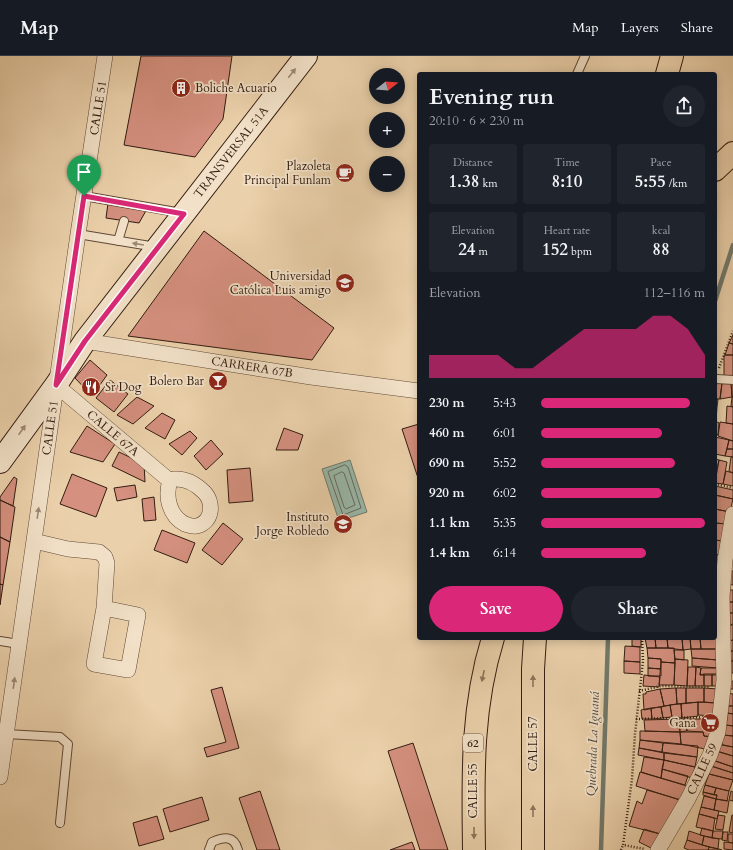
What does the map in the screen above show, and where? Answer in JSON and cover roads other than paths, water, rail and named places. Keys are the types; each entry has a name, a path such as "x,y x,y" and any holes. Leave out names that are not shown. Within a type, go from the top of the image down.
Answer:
{"highway":[{"path":"668,72 672,56"},
{"path":"717,168 733,154"},
{"name":"CALLE 55","path":"474,850 474,729 479,693 492,640"},
{"name":"CALLE 57","path":"533,850 533,669 535,640"}],"main road":[{"name":"TRANSVERSAL 51A","path":"0,462 56,385 85,341 306,56"}],"street":[{"name":"CALLE 51","path":"0,777 78,234 106,56"},
{"name":"CARRERA 67B","path":"85,341 311,377 417,391"},
{"name":"CALLE 67A","path":"56,385 170,481"},
{"name":"CALLE 59","path":"658,850 686,804 710,755 718,732 723,688 718,604 733,514"},
{"path":"34,541 68,549 99,552 105,557 107,564 104,608"}],"lane":[{"path":"579,72 585,56"},
{"path":"84,196 184,214"},
{"path":"118,241 124,221"},
{"path":"78,234 157,248"},
{"path":"717,380 733,380"},
{"path":"0,641 19,644"},
{"path":"6,734 60,737 68,744 60,823"},
{"path":"209,850 212,842 223,838 231,839 236,842 238,850"}],"water":[{"path":"350,460 367,512 339,521 322,469"}],"waterway":[{"name":"Quebrada La Iguaná","path":"717,295 733,245"},
{"name":"Quebrada La Iguaná","path":"601,850 608,640"}],"place":[{"name":"Boliche Acuario","path":"181,88"},
{"name":"Plazoleta Principal Funlam","path":"345,173"},
{"name":"Universidad Católica Luis amigo","path":"345,283"},
{"name":"Bolero Bar","path":"218,381"},
{"name":"Sr Dog","path":"91,387"},
{"name":"Instituto Jorge Robledo","path":"343,524"},
{"name":"Gana","path":"710,723"}]}
